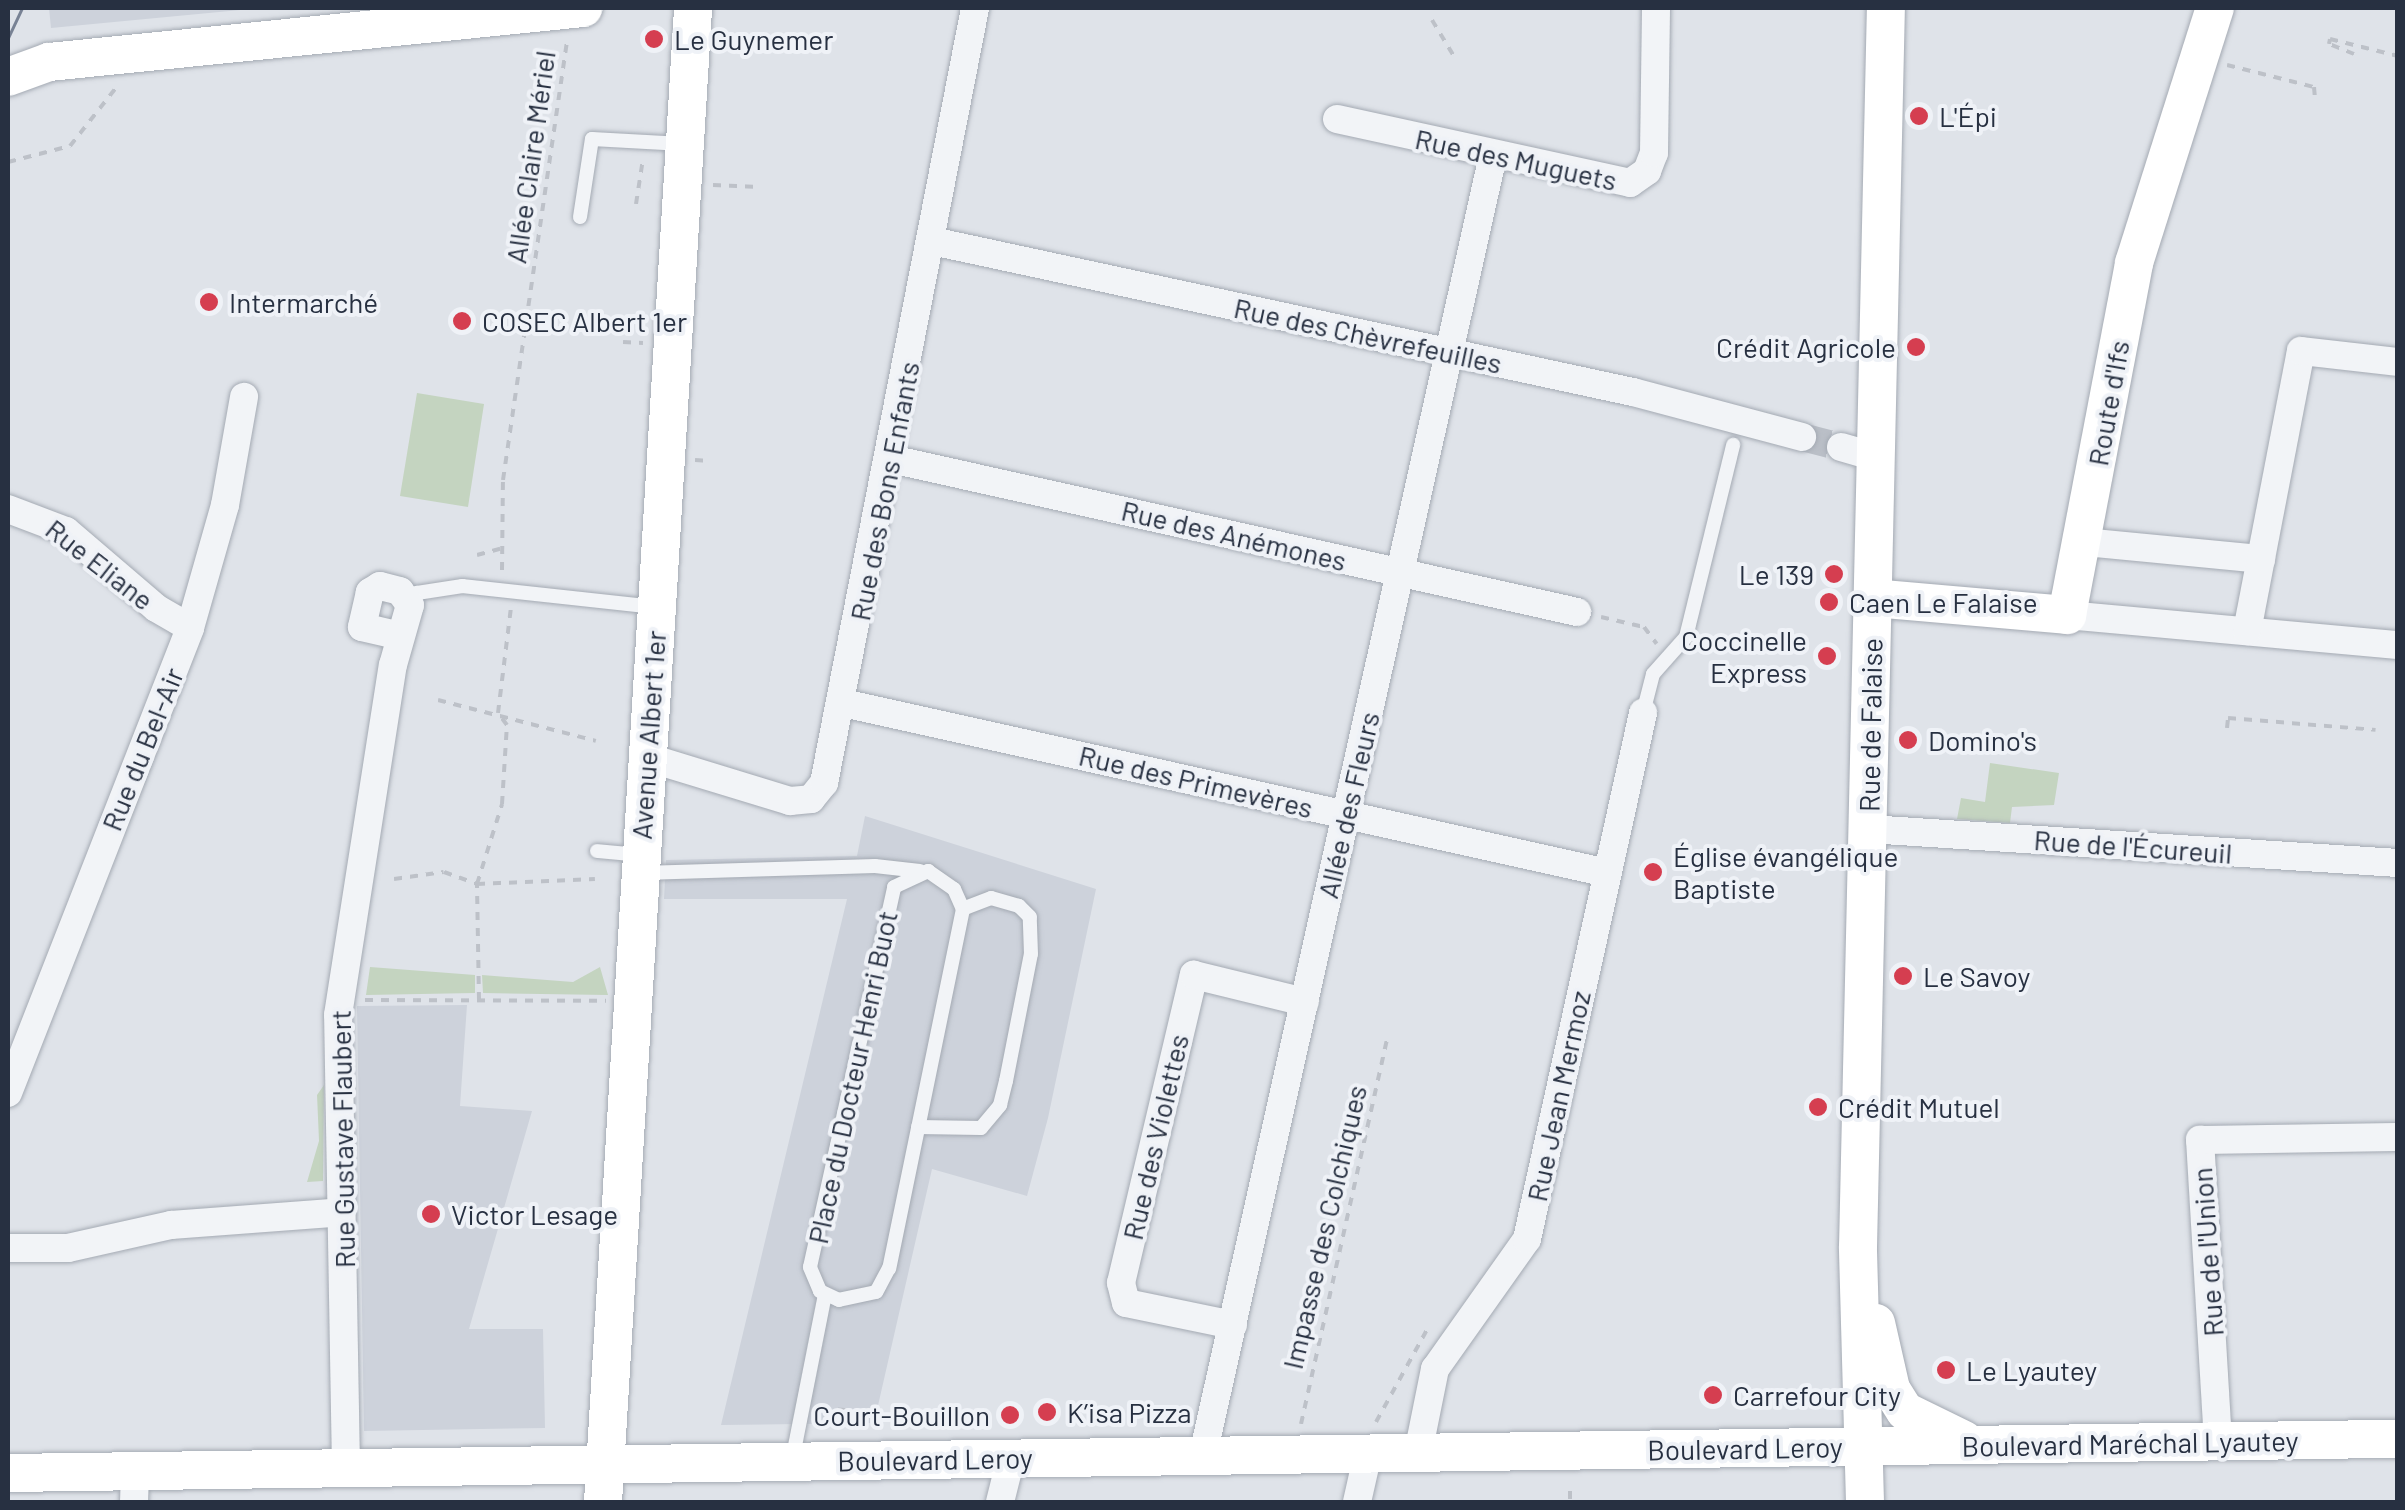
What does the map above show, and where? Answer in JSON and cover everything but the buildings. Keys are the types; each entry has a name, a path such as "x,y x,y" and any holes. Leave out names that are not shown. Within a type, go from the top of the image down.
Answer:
{"main road":[{"name":"Avenue Albert 1er","path":"603,1502 693,8"},
{"name":"Rue de Falaise","path":"1865,1502 1858,1247 1873,598 1858,452 1886,8"},
{"name":"Route d'Ifs","path":"2067,615 2084,542 2134,263 2215,8"},
{"path":"8,77 49,62 575,21"},
{"path":"8,47 49,62"},
{"path":"1873,598 2067,615"},
{"path":"1858,1247 1891,1389 1905,1411 1962,1440 2004,1445"},
{"name":"Boulevard Maréchal Lyautey","path":"1863,1447 2398,1439"},
{"name":"Boulevard Leroy","path":"8,1473 134,1487 346,1468 1203,1455 1372,1440 1418,1452 1863,1447"}],"street":[{"name":"Rue des Bons Enfants","path":"646,757 801,802 824,783 891,459 975,8"},
{"name":"Rue des Muguets","path":"1337,120 1620,184 1641,179 1655,144 1656,8"},
{"name":"Allée des Fleurs","path":"1203,1455 1493,155"},
{"name":"Rue des Chèvrefeuilles","path":"932,241 1451,354 1802,437"},
{"path":"2248,631 2300,351 2398,362"},
{"name":"Rue du Bel-Air","path":"8,1093 190,628 225,505 244,396"},
{"name":"Rue des Anémones","path":"891,459 1577,612"},
{"name":"Rue Eliane","path":"8,509 66,531 156,608 190,628"},
{"path":"2084,542 2261,560"},
{"path":"398,635 362,627 370,592 380,586 400,591 410,605"},
{"name":"Rue Gustave Flaubert","path":"346,1468 338,1015 398,635 410,605"},
{"path":"2067,615 2398,645"},
{"name":"Rue des Primevères","path":"842,703 1608,873"},
{"name":"Rue Jean Mermoz","path":"1418,1452 1435,1369 1527,1239 1643,713"},
{"name":"Rue de l'Écureuil","path":"1868,829 2398,863"},
{"name":"Rue des Violettes","path":"1233,1325 1126,1303 1121,1283 1194,975 1304,1002"},
{"name":"Rue de l'Union","path":"2218,1442 2200,1140 2398,1138"},
{"path":"8,1248 68,1248 172,1225 342,1212"},
{"path":"1357,1502 1372,1440"},
{"path":"1000,1502 1011,1458"}],"lane":[{"path":"580,216 592,140 683,144"},
{"path":"1643,713 1664,662 1686,636 1733,445"},
{"path":"410,605 417,593 462,586 656,607"},
{"path":"597,851 640,864 875,866 921,871 948,883 963,909 884,1282 864,1297 825,1295"},
{"name":"Place du Docteur Henri Buot","path":"792,1461 825,1295 810,1266 894,888 921,871"},
{"path":"918,1127 982,1128 1000,1105 1006,1081 1031,954 1030,917 1020,906 991,898 963,909"}],"path":[{"path":"1432,20 1455,58"},
{"name":"Allée Claire Mériel","path":"504,582 500,549 503,480 575,21"},
{"path":"2354,54 2329,44 2330,39 2398,56"},
{"path":"2199,56 2314,87 2315,98"},
{"path":"8,162 70,146 121,80"},
{"path":"636,204 644,142"},
{"path":"699,184 758,187"},
{"path":"623,342 649,343"},
{"path":"478,555 500,549"},
{"path":"479,1000 478,884 502,804 507,725 498,713 510,603"},
{"path":"1577,612 1644,627 1664,662"},
{"path":"438,700 596,742"},
{"path":"2228,728 2228,718 2376,730"},
{"path":"394,878 444,872 478,884 596,879"},
{"path":"360,1000 612,1001"},
{"name":"Impasse des Colchiques","path":"1301,1424 1387,1039"},
{"path":"1372,1440 1429,1326"},
{"path":"817,1407 867,1412"},
{"path":"1570,1491 1570,1502"}],"shaded area":[{"path":"49,8 261,8 51,28"},
{"path":"865,816 1096,889 1048,1118 1027,1196 932,1169 874,1423 721,1425 847,899 664,899 666,860 857,856"},
{"name":"Victor Lesage","path":"467,1005 460,1106 532,1111 469,1329 543,1329 545,1428 364,1431 357,1006"}],"green space":[{"path":"417,393 484,404 468,507 400,496"},
{"path":"1990,763 2059,773 2054,805 2012,807 2010,823 1957,819 1961,798 1985,802"},
{"path":"370,967 475,975 475,993 366,995"},
{"path":"600,967 608,995 483,993 482,975 573,982"},
{"path":"324,1085 323,1181 307,1182 319,1141 317,1095"}],"tunnel":[{"path":"1802,437 1841,447"}],"tram line":[{"path":"8,38 22,8"}],"place":[{"name":"Le Guynemer","path":"654,39"},
{"name":"L'Épi","path":"1919,116"},
{"name":"Intermarché","path":"209,302"},
{"name":"COSEC Albert 1er","path":"462,321"},
{"name":"Crédit Agricole","path":"1916,347"},
{"name":"Le 139","path":"1834,574"},
{"name":"Caen Le Falaise","path":"1829,602"},
{"name":"Coccinelle Express","path":"1827,656"},
{"name":"Domino's","path":"1908,740"},
{"name":"Église évangélique Baptiste","path":"1653,872"},
{"name":"Le Savoy","path":"1903,976"},
{"name":"Crédit Mutuel","path":"1818,1107"},
{"name":"Victor Lesage","path":"431,1214"},
{"name":"Le Lyautey","path":"1946,1370"},
{"name":"Carrefour City","path":"1713,1395"},
{"name":"K’isa Pizza","path":"1047,1412"},
{"name":"Court-Bouillon","path":"1010,1415"}]}
